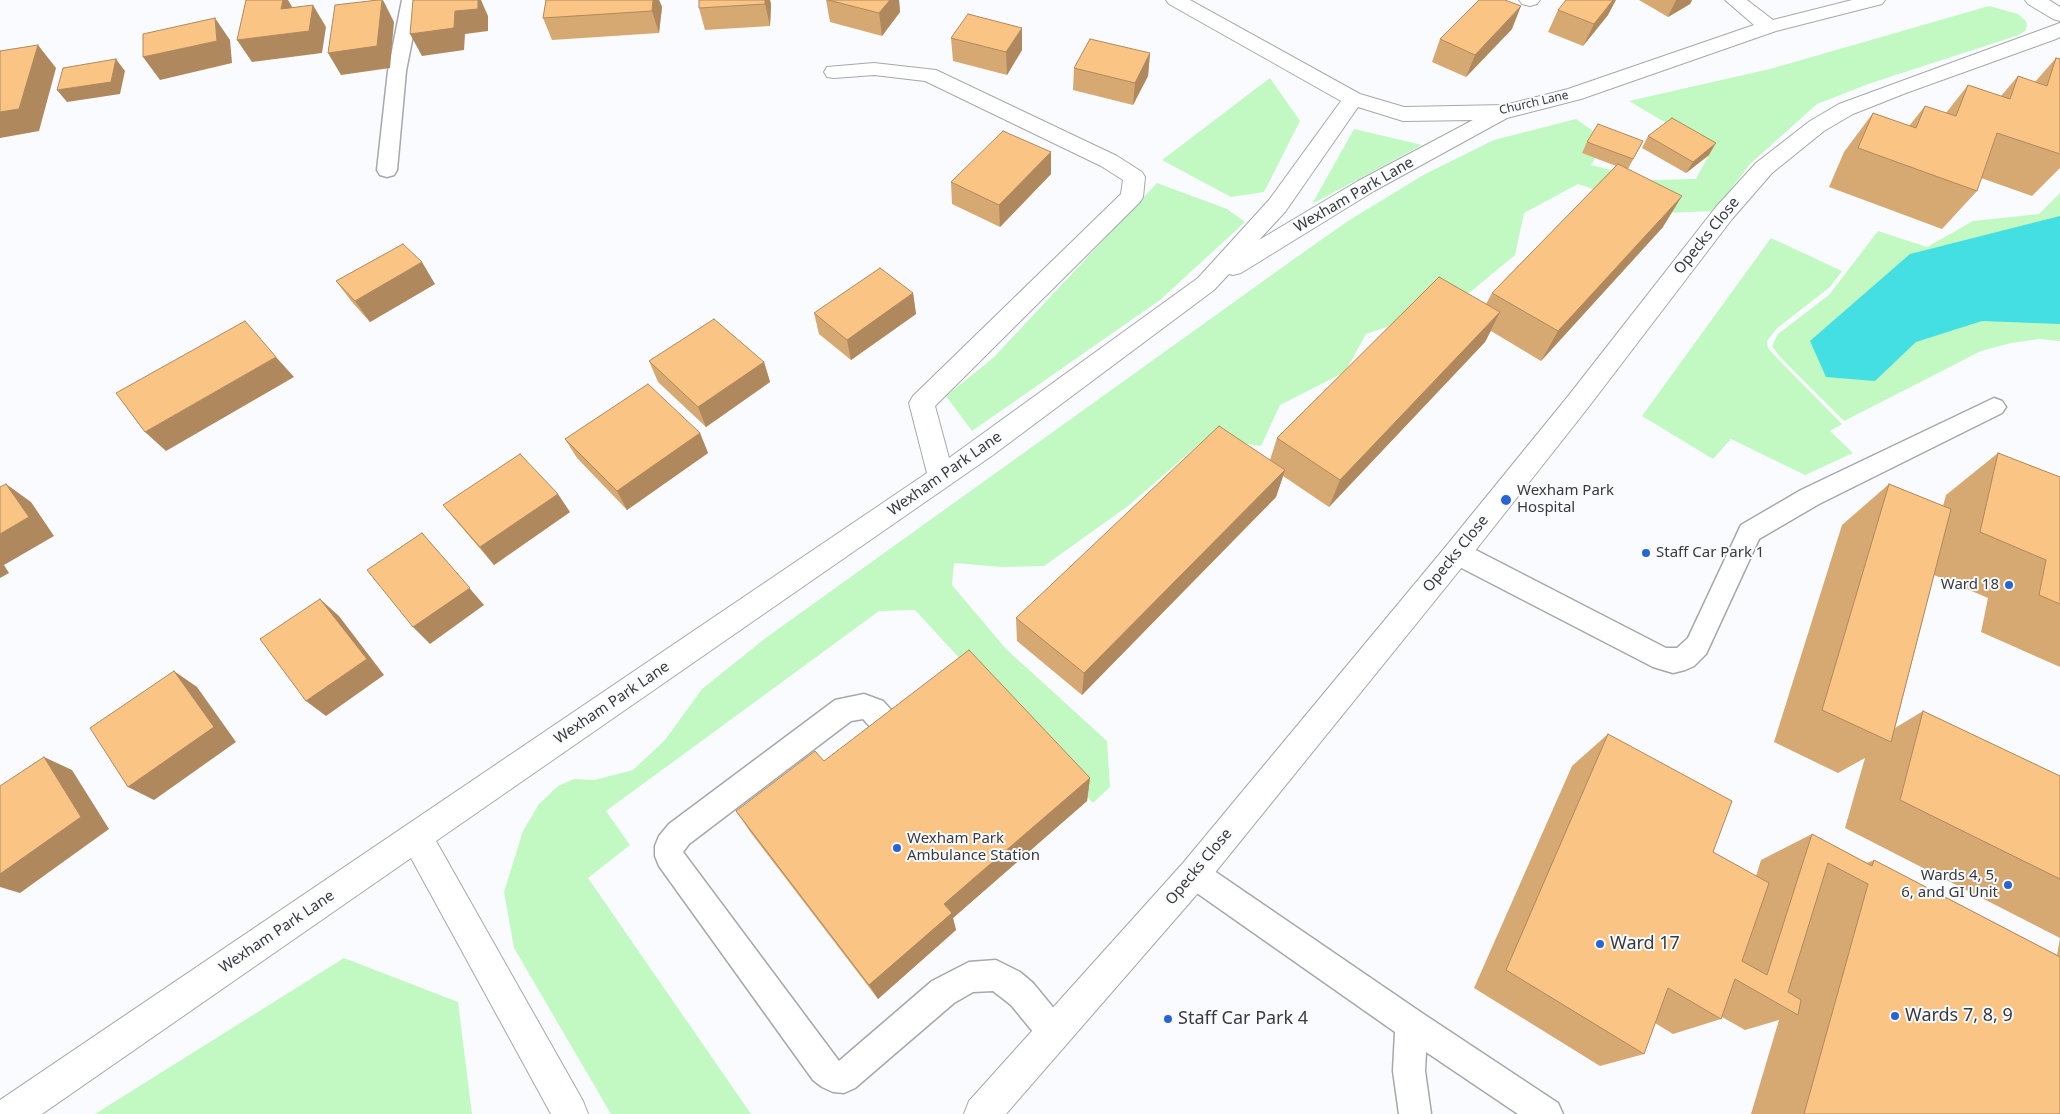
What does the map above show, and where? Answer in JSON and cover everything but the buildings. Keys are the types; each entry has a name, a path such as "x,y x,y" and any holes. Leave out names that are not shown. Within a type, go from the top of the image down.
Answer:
{"street":[{"name":"Church Lane","path":"1176,0 1353,99 1403,114 1505,112 1574,94 1769,27 1876,0"},
{"path":"1735,0 1769,27"},
{"path":"2035,0 2060,15"},
{"name":"Opecks Close","path":"982,1114 1194,874 1457,553 1578,402 1724,213 1764,168 1817,126 1846,109 1898,88 2049,35 2060,29"},
{"path":"834,72 874,69 929,75 1109,161 1134,177 1132,197 922,403 941,477"},
{"name":"Wexham Park Lane","path":"1206,284 1277,206 1353,99"},
{"name":"Wexham Park Lane","path":"12,1114 941,477 1206,284 1366,186 1451,139 1505,112"},
{"path":"417,836 570,1114"}],"lane":[{"path":"387,170 397,72 411,0"},
{"path":"1457,553 1662,659 1673,661 1685,658 1697,646 1750,532 1810,497 1994,407"},
{"path":"897,736 873,710 864,706 845,709 678,834 669,846 669,856 828,1074 838,1078 854,1072 943,992 969,977 996,975 1009,983 1022,994 1054,1033"},
{"path":"1194,874 1411,1024 1548,1114"},
{"path":"1411,1024 1409,1071 1415,1114"}],"green space":[{"path":"1989,6 2018,14 2026,21 2025,31 2019,35 1871,83 1817,104 1750,164 1714,211 1664,213 1578,184 1524,213 1515,255 1457,303 1366,334 1345,372 1280,405 1261,446 1206,438 1128,506 1044,566 1002,567 954,563 952,585 1006,649 1107,741 1110,787 1093,803 915,610 879,611 606,811 630,845 588,878 751,1114 611,1114 514,948 504,892 523,831 539,804 558,786 574,779 594,780 633,770 665,740 702,689 767,637 1348,221 1425,174 1494,140 1576,119 1606,140 1591,165 1652,180 1696,179 1714,145 1661,120 1629,101 1770,69"},
{"path":"1270,78 1300,121 1264,192 1231,197 1162,160"},
{"path":"1354,129 1422,145 1312,204"},
{"path":"1157,183 1227,209 1245,222 1160,300 972,431 946,396 993,358"},
{"path":"2060,193 2060,341 2039,339 2011,343 1981,351 1844,421 1780,357 1772,346 1778,334 1829,295 1878,231 1927,247 1973,221 2039,214"},
{"path":"1771,238 1842,271 1830,287 1776,329 1767,341 1768,348 1777,358 1842,424 1830,431 1853,453 1805,475 1731,439 1713,459 1642,416"},
{"path":"344,958 458,1002 472,1114 95,1114"}],"water":[{"path":"2060,216 2060,324 1982,321 1916,342 1875,381 1826,377 1810,341 1910,254"}],"place":[{"name":"Wexham Park Hospital","path":"1506,500"},
{"name":"Staff Car Park 1","path":"1646,553"},
{"name":"Ward 18","path":"2009,585"},
{"name":"Wexham Park Ambulance Station","path":"897,848"},
{"name":"Wards 4, 5, 6, and GI Unit","path":"2008,885"},
{"name":"Ward 17","path":"1600,944"},
{"name":"Wards 7, 8, 9","path":"1895,1016"},
{"name":"Staff Car Park 4","path":"1168,1019"}]}
